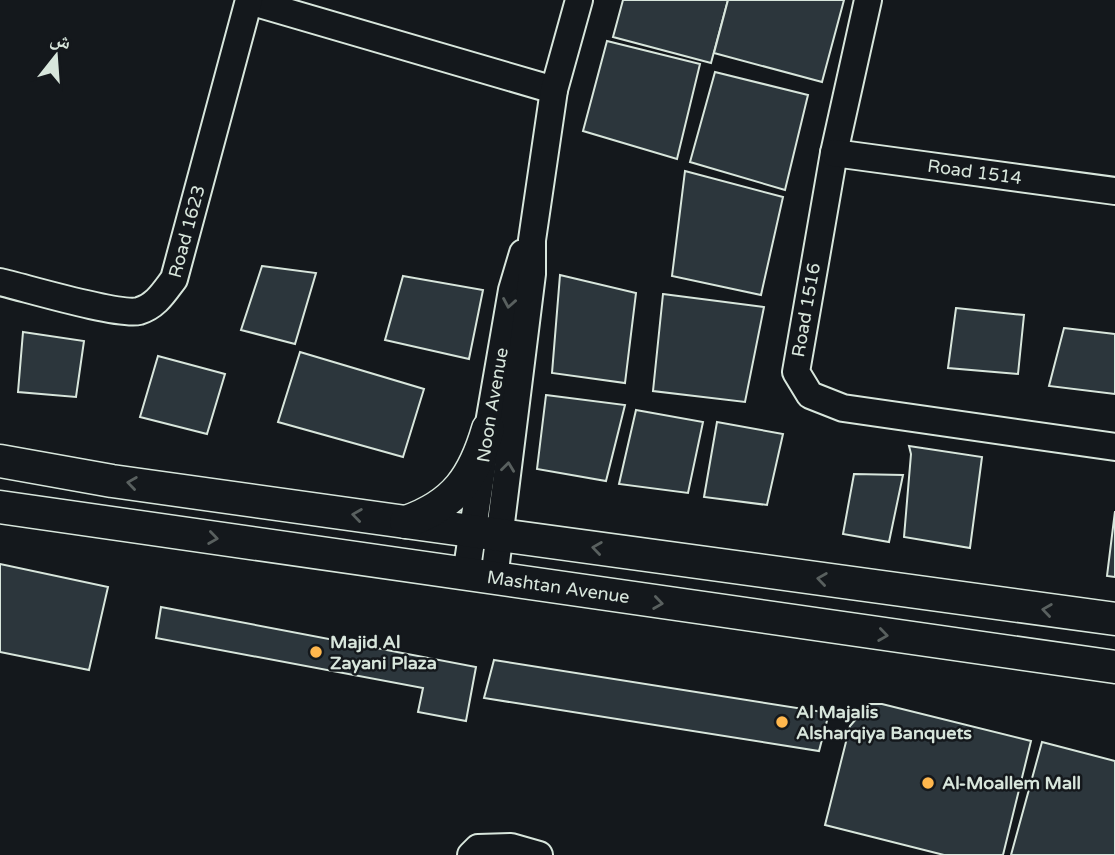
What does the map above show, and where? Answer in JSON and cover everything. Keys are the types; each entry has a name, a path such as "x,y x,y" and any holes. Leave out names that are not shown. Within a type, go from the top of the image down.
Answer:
{"street":[{"name":"Noon Avenue","path":"480,577 532,274 531,240 554,90 579,0"},
{"name":"Road 1516","path":"868,0 834,153 796,372 810,394 843,408 1115,447"},
{"name":"Road 1623","path":"0,282 108,308 137,311 157,302 174,279 249,1 554,90"},
{"name":"Road 1514","path":"834,153 1115,191"},
{"name":"Noon Avenue","path":"487,533 488,429 516,272 531,240"},
{"path":"406,522 437,508 464,484 480,458 488,429"},
{"path":"0,461 112,481 1115,619"},
{"name":"Mashtan Avenue","path":"0,507 1100,665"},
{"path":"1100,665 1115,688"},
{"path":"471,855 478,848 511,847 539,855"}],"building":[{"path":"623,0 728,0 711,63 613,37"},
{"path":"728,0 844,0 822,82 714,53"},
{"path":"607,41 700,64 677,159 583,131"},
{"path":"715,72 808,95 785,190 690,162"},
{"path":"685,171 783,197 761,295 672,276"},
{"path":"262,266 316,273 295,344 241,330"},
{"path":"560,275 636,293 625,383 552,373"},
{"path":"403,276 483,290 469,359 385,340"},
{"path":"663,294 764,307 745,402 653,391"},
{"path":"956,308 1024,315 1018,374 948,368"},
{"path":"1064,328 1115,334 1115,394 1049,386"},
{"path":"23,332 84,341 76,397 18,392"},
{"path":"300,352 424,389 403,457 278,422"},
{"path":"158,356 225,374 207,434 140,417"},
{"path":"546,395 625,405 606,481 537,469"},
{"path":"636,410 703,422 688,493 619,484"},
{"path":"717,422 783,434 767,505 704,497"},
{"path":"909,446 982,457 970,548 904,537 911,454"},
{"path":"854,474 903,475 889,542 843,534"},
{"path":"1115,511 1115,577 1107,576"},
{"path":"0,564 108,587 89,670 0,652"},
{"name":"Majid Al Zayani Plaza","path":"161,607 476,667 466,721 418,712 423,688 156,638"},
{"path":"494,660 829,713 819,751 484,698"},
{"name":"Al-Moallem Mall","path":"869,704 882,704 1031,741 1003,855 944,855 825,825 850,726"},
{"path":"1042,742 1115,761 1115,855 1011,855"}],"place":[{"name":"Majid Al Zayani Plaza","path":"316,652"},
{"name":"Al Majalis Alsharqiya Banquets","path":"782,722"},
{"name":"Al-Moallem Mall","path":"928,783"}]}
